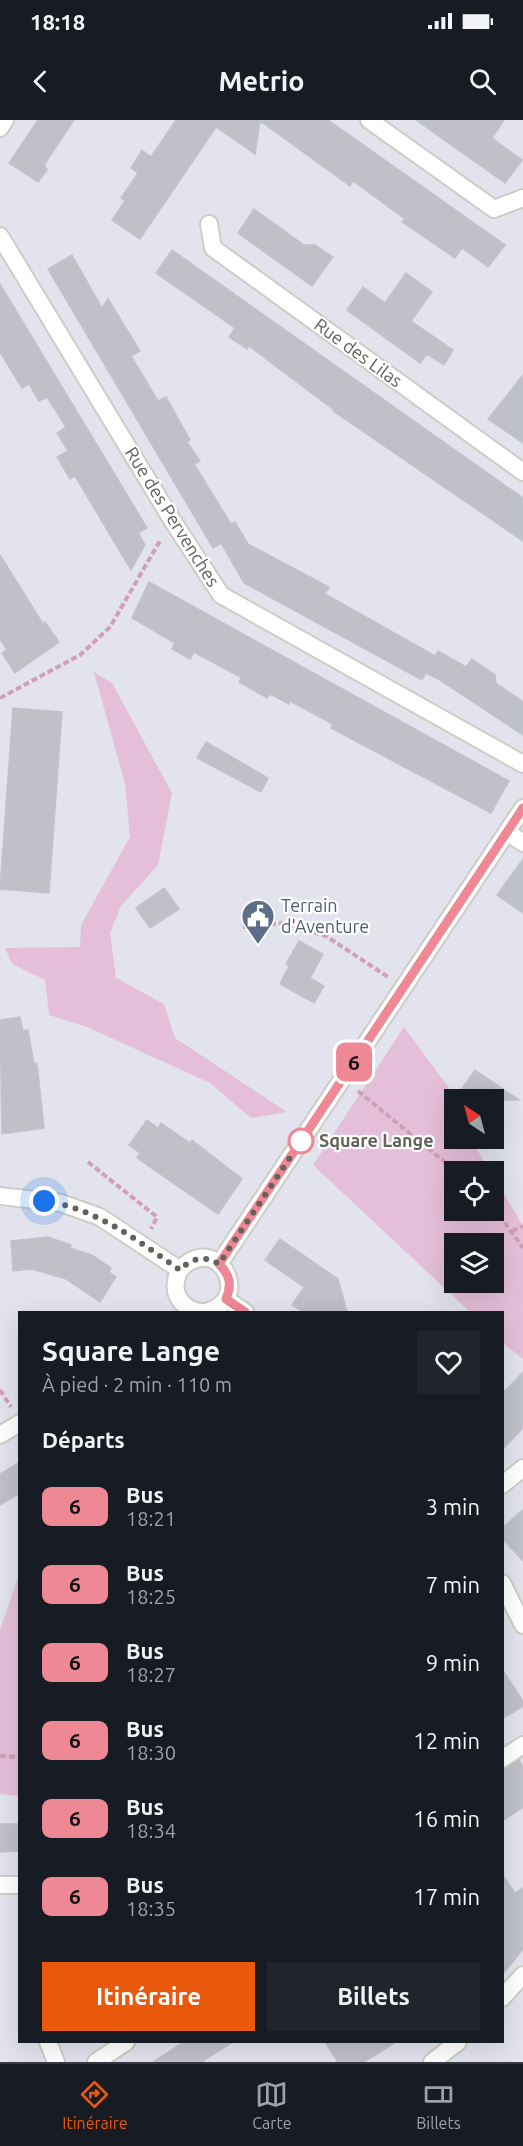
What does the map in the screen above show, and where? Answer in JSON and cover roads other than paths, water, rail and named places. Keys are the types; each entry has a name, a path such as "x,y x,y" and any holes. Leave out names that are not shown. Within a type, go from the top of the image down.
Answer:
{"street":[{"path":"0,128 6,120"},
{"path":"369,120 494,209 523,198"},
{"name":"Rue des Lilas","path":"209,224 213,248 523,472"},
{"name":"Rue des Pervenches","path":"0,237 172,520 221,595 523,764"},
{"path":"219,1264 523,808"},
{"path":"507,832 523,843"},
{"path":"0,1196 61,1203 99,1217 180,1270"},
{"path":"199,1311 187,1308 181,1302 175,1286 180,1270 186,1264 203,1258 219,1264 229,1276 230,1284 226,1299 220,1306 206,1311"},
{"path":"226,1299 244,1311"},
{"path":"0,1435 18,1424"},
{"path":"504,1483 523,1468"},
{"path":"504,1587 523,1625"},
{"path":"504,1759 523,1745"},
{"path":"0,1885 18,1885"},
{"path":"504,1996 523,1975"},
{"path":"48,2043 56,2062"},
{"path":"96,2062 124,2043"},
{"path":"432,2062 457,2043"}],"place":[{"name":"Terrain d'Aventure","path":"258,945"},
{"name":"Square Lange","path":"301,1141"}]}
